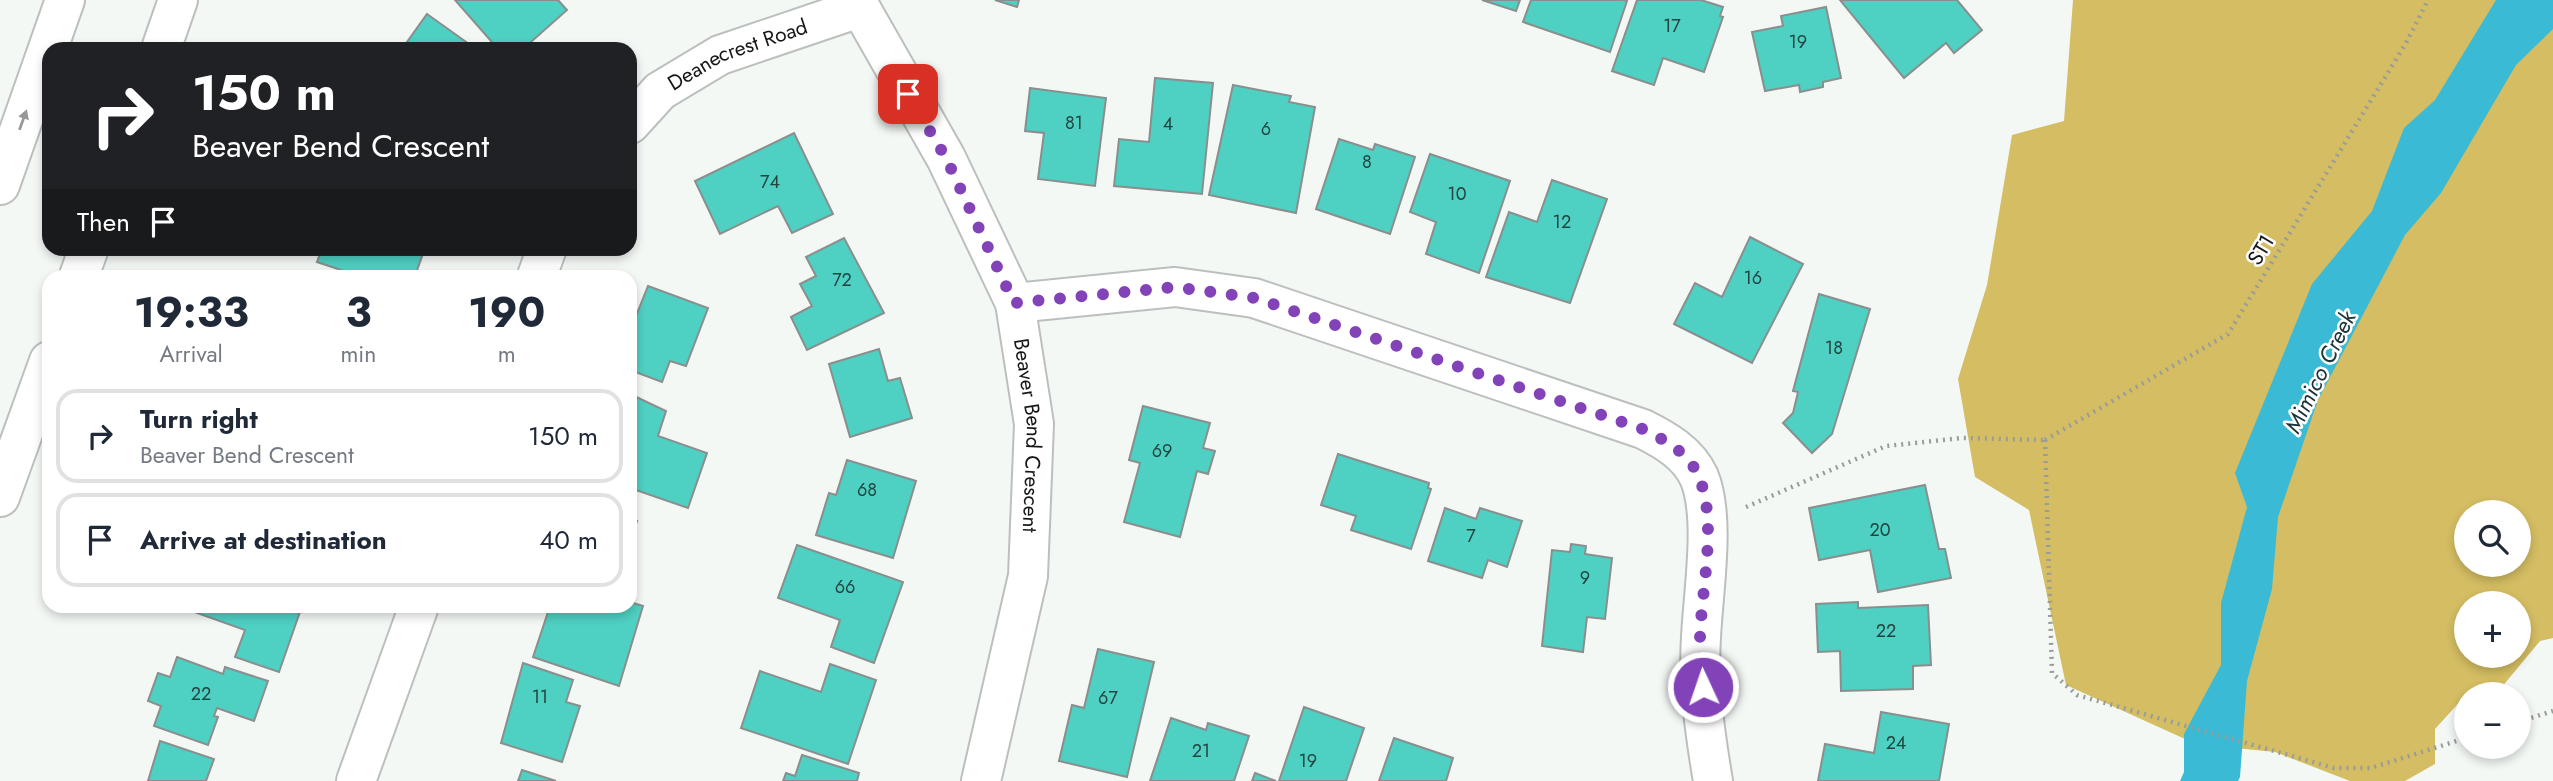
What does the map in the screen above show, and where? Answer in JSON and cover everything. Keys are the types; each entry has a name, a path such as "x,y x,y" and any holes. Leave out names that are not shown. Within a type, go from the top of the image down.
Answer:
{"main road":[{"path":"50,42 65,0"},
{"path":"163,42 178,0"},
{"name":"Deanecrest Road","path":"637,116 660,91 720,55 858,4"},
{"name":"Beaver Bend Crescent","path":"858,4 946,158 1014,303 1034,424 1028,576 981,781"},
{"path":"0,185 42,65"},
{"path":"1014,303 1175,287 1255,298 1643,429 1668,441 1699,477 1705,503 1706,576 1700,639 1706,735 1713,781"},
{"path":"0,497 42,380"},
{"path":"356,781 416,613"}],"path":[{"name":"ST1","path":"2045,440 2228,334 2406,43 2428,0"},
{"path":"1738,508 1758,504 1886,446 1962,438 2045,440 2052,673 2077,695 2334,768 2371,768 2454,742"},
{"path":"2531,718 2553,711"}],"shaded area":[{"path":"2073,0 2553,0 2553,638 2540,641 2531,652 2531,591 2454,591 2454,668 2518,668 2506,682 2454,682 2454,708 2435,729 2435,764 2405,781 2350,781 2275,752 2196,744 2066,685 2029,510 1975,477 1958,379 1987,285 2012,135 2064,121"}],"water":[{"name":"Mimico Creek","path":"2496,0 2553,0 2553,29 2516,65 2441,193 2405,235 2318,400 2278,517 2272,589 2247,681 2240,777 2238,781 2180,781 2184,772 2184,734 2221,665 2221,603 2247,507 2235,473 2312,284 2372,211 2404,128 2435,100"}],"building":[{"path":"455,0 558,0 567,10 531,42 492,42"},
{"path":"995,0 1019,0 1017,7"},
{"path":"1482,0 1520,0 1516,11"},
{"path":"1531,0 1627,1 1610,52 1523,22"},
{"path":"1637,0 1701,0 1723,7 1720,16 1723,17 1704,72 1663,58 1654,85 1612,71"},
{"path":"1840,0 1957,0 1982,30 1954,53 1946,43 1904,78"},
{"path":"1826,7 1841,78 1823,82 1823,87 1800,92 1799,85 1765,91 1752,32 1783,26 1781,16"},
{"path":"427,14 466,42 407,42"},
{"path":"1155,78 1213,83 1202,194 1114,186 1119,139 1149,142"},
{"path":"1233,85 1291,96 1289,102 1315,107 1296,213 1209,195"},
{"path":"1030,88 1106,98 1095,186 1038,179 1044,133 1025,131"},
{"path":"794,133 833,214 792,233 778,206 720,234 695,181"},
{"path":"1339,139 1373,150 1375,144 1415,157 1390,234 1316,209"},
{"path":"1430,154 1510,181 1479,273 1426,254 1436,222 1410,212"},
{"path":"1552,180 1607,199 1570,303 1486,277 1509,212 1537,222"},
{"path":"1750,237 1803,264 1752,363 1674,324 1695,283 1722,297"},
{"path":"844,238 884,313 807,350 791,317 812,306 800,284 816,276 806,257"},
{"path":"319,256 422,256 417,270 341,270 317,262"},
{"path":"648,286 708,308 686,366 670,361 662,382 637,373 637,314"},
{"path":"1819,294 1870,309 1832,434 1812,453 1783,423 1793,413 1798,392 1793,391"},
{"path":"879,349 888,381 900,378 912,418 850,437 829,364"},
{"path":"637,397 666,411 658,436 707,453 688,508 637,490"},
{"path":"1143,406 1210,423 1203,448 1215,451 1208,474 1197,471 1180,537 1124,522 1140,463 1129,460"},
{"path":"1338,454 1429,483 1428,488 1431,489 1411,549 1351,530 1356,516 1321,505"},
{"path":"847,460 916,481 893,558 816,535 829,493 836,495"},
{"path":"1925,485 1939,549 1945,549 1951,578 1878,592 1870,550 1819,560 1809,508"},
{"path":"1445,508 1476,519 1480,508 1522,521 1507,567 1488,560 1482,578 1428,561"},
{"path":"1571,544 1586,546 1585,554 1612,558 1605,619 1587,617 1583,652 1542,646 1552,550 1570,552"},
{"path":"797,545 903,582 874,663 831,647 840,620 778,598"},
{"path":"1858,602 1858,608 1928,605 1931,665 1913,666 1913,689 1841,691 1840,651 1818,652 1816,604"},
{"path":"637,604 643,606 619,686 533,657 548,613 637,613"},
{"path":"197,613 300,613 279,672 235,657 245,630"},
{"path":"1098,649 1154,662 1127,777 1059,761 1072,705 1084,708"},
{"path":"177,657 223,674 225,667 268,681 254,721 217,708 214,716 218,717 208,745 154,726 161,706 148,701 158,673 170,677"},
{"path":"523,663 573,680 566,702 580,706 562,762 501,743"},
{"path":"830,664 876,680 848,764 741,728 760,671 821,692"},
{"path":"1304,707 1364,728 1346,781 1279,781"},
{"path":"1881,712 1949,724 1939,781 1818,781 1825,744 1874,753"},
{"path":"1171,718 1206,730 1208,723 1249,736 1234,781 1150,781"},
{"path":"1394,738 1453,758 1446,781 1379,781"},
{"path":"160,741 214,759 206,781 148,781"},
{"path":"802,755 859,773 857,781 783,781 786,773 795,776"},
{"path":"522,770 556,781 518,781"},
{"path":"1255,773 1276,781 1252,781"}],"route":[{"path":"908,94 946,158 1014,303 1175,287 1255,298 1643,429 1668,441 1688,461 1699,477 1705,503 1706,576 1700,639 1703,687"}]}
